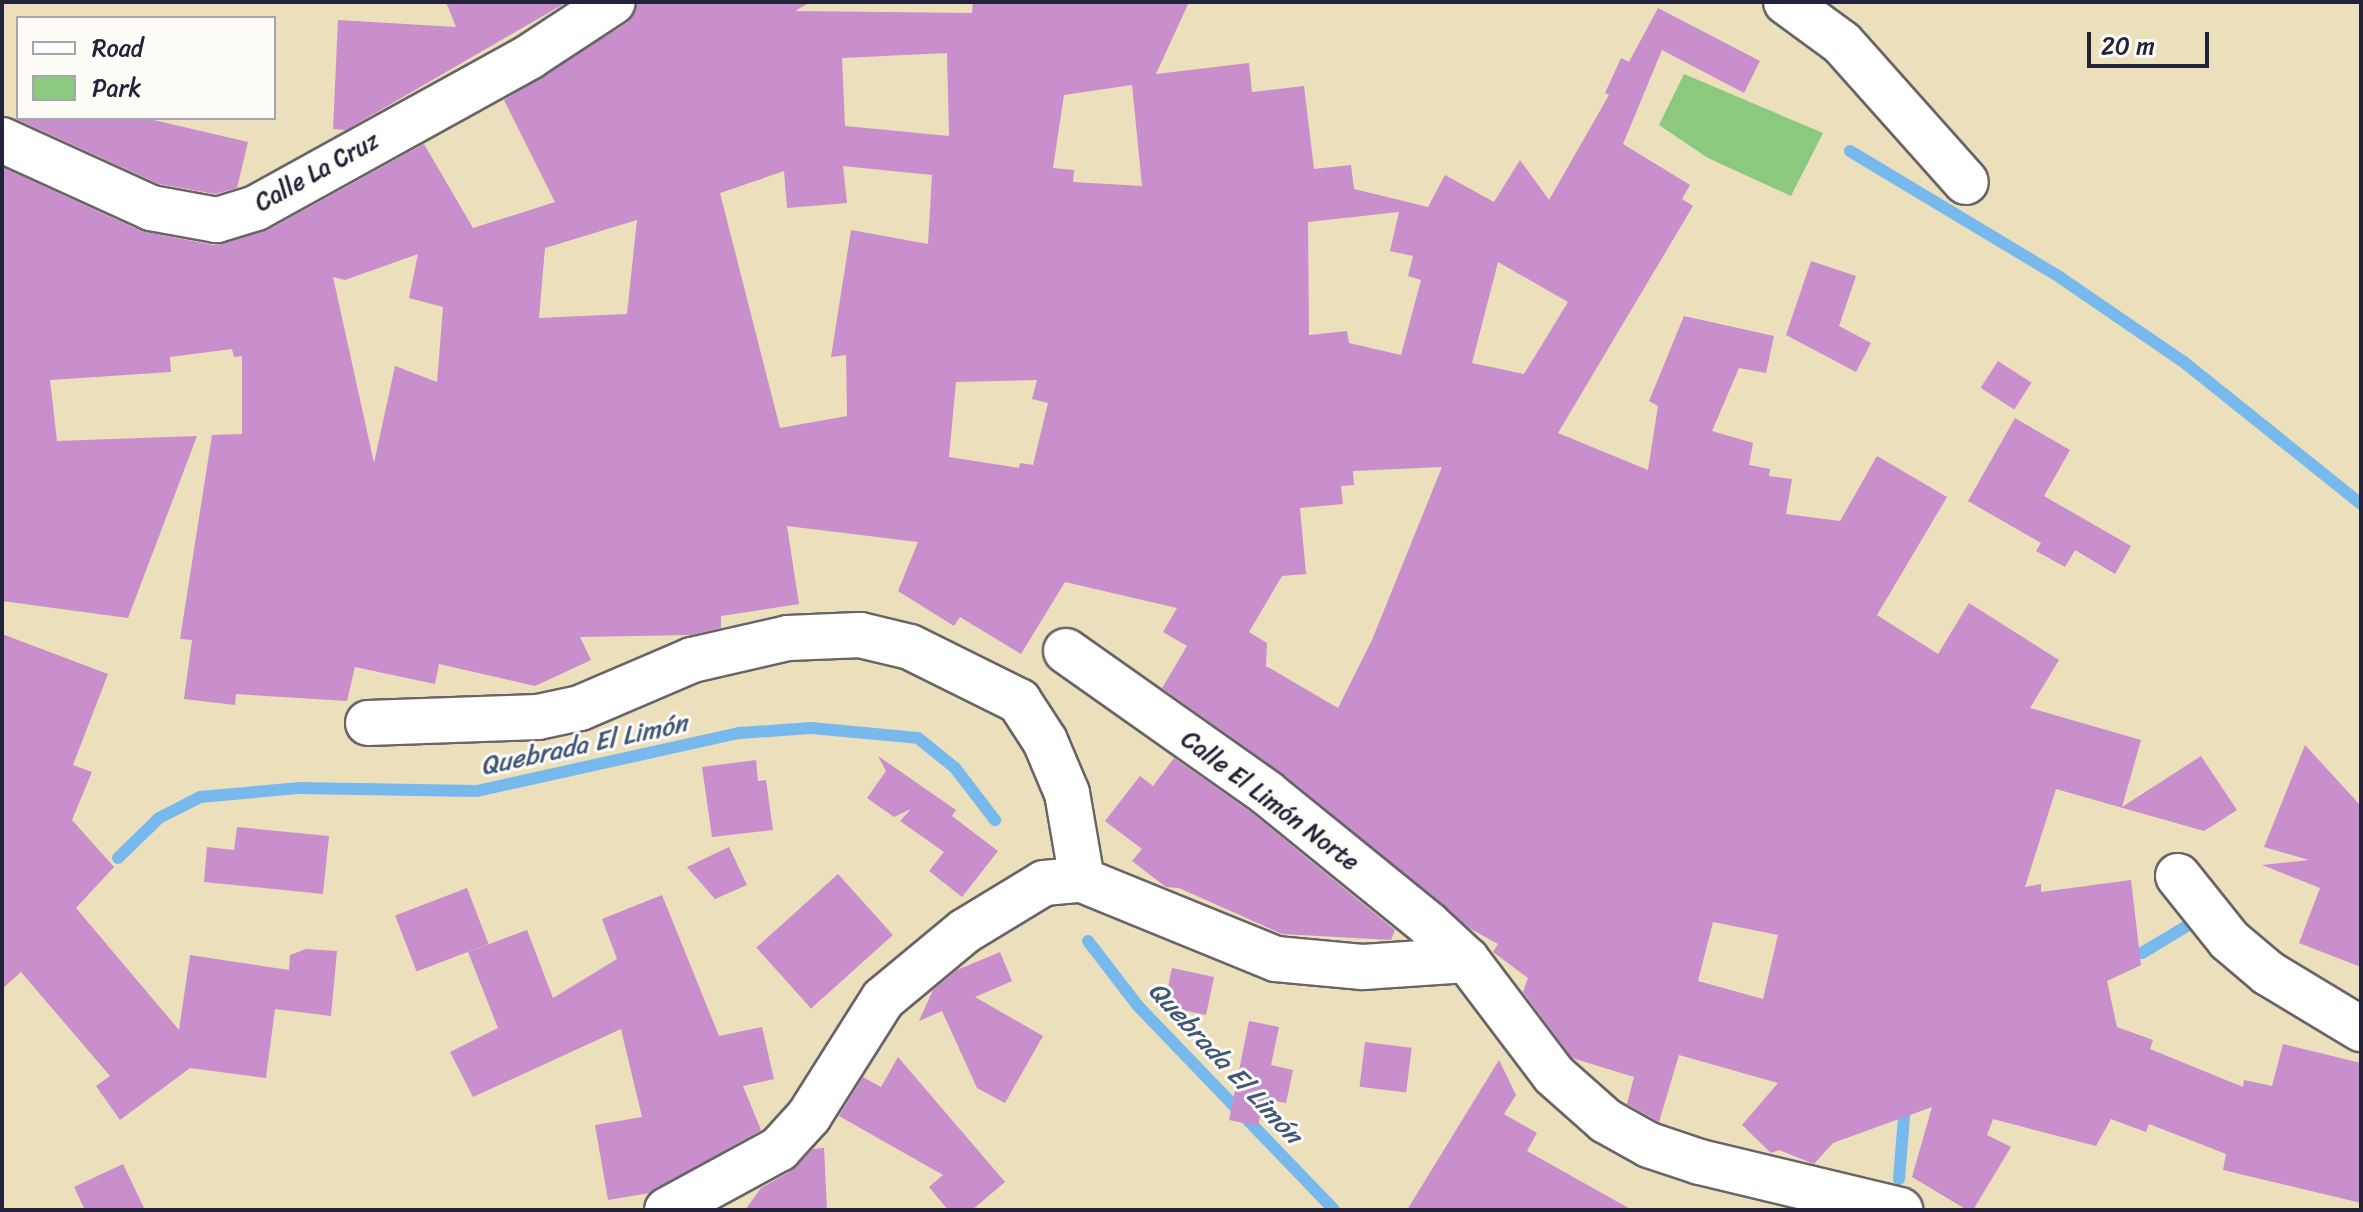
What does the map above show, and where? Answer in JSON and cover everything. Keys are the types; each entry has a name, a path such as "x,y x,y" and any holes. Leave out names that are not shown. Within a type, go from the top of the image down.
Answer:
{"street":[{"name":"Calle La Cruz","path":"2,140 151,208 217,220 256,208 529,57 613,2"},
{"path":"1786,2 1842,43 1966,182"},
{"path":"368,723 538,717 580,708 692,660 788,638 860,635 910,647 1019,701 1045,741 1067,793 1082,880"},
{"name":"Calle El Limón Norte","path":"1066,651 1267,793 1467,960 1554,1075 1617,1127 1649,1145 1700,1162 1900,1210"},
{"path":"2178,876 2229,940 2268,973 2361,1029"},
{"path":"667,1210 764,1159 791,1137 864,1024 911,971 1036,886 1082,880 1276,959 1363,967 1467,960"}],"green space":[{"path":"1684,74 1823,133 1791,196 1708,158 1659,125"}],"building":[{"path":"446,2 567,2 346,130 333,129 338,20 456,27"},
{"path":"638,2 810,2 795,11 972,13 973,2 1189,2 1156,74 1249,63 1252,92 1304,86 1314,169 1351,165 1354,189 1428,207 1445,175 1494,202 1520,160 1549,200 1609,95 1605,93 1621,58 1629,62 1658,8 1760,61 1744,93 1662,50 1623,144 1690,185 1682,199 1693,206 1558,433 1648,470 1658,406 1649,401 1684,316 1774,336 1766,373 1739,368 1712,431 1753,443 1749,465 1770,469 1769,476 1792,479 1786,514 1840,521 1877,456 1947,497 1877,615 1938,654 1969,603 2059,660 2030,708 2141,740 2122,807 2201,756 2237,810 2204,831 2056,789 2025,887 2041,884 2041,892 2131,880 2141,965 2107,981 2117,1027 2153,1040 2150,1049 2243,1087 2244,1080 2272,1086 2283,1044 2361,1063 2361,1203 2223,1170 2226,1154 2149,1124 2146,1132 2111,1119 2096,1146 1993,1119 1987,1135 2011,1147 1973,1210 1967,1210 1912,1177 1932,1107 1833,1143 1814,1164 1779,1150 1771,1153 1742,1125 1778,1083 1679,1055 1659,1122 1627,1104 1634,1077 1572,1058 1523,992 1528,978 1493,952 1498,944 1469,928 1283,774 1162,688 1187,646 1163,632 1177,608 1065,582 1021,654 960,617 954,626 898,591 918,542 787,526 799,604 721,616 721,628 691,635 580,637 591,660 535,686 439,664 435,684 355,667 347,701 236,694 235,705 184,699 192,640 180,639 212,435 242,434 242,356 234,357 232,349 170,357 171,372 50,380 57,441 197,436 128,618 2,601 2,167 141,231 213,245 268,230 424,144 473,228 555,202 504,100 627,23","holes":["947,53 949,136 845,126 842,58","1132,85 1142,186 1073,182 1074,170 1053,168 1064,95","843,166 932,175 928,244 851,230 831,357 846,355 847,416 780,428 720,193 784,171 787,208 847,203","1399,212 1390,251 1413,256 1408,276 1421,280 1401,355 1349,343 1347,331 1309,335 1308,222","637,220 627,314 539,318 545,248","418,254 409,298 443,307 437,382 395,366 374,463 333,277 345,280","1498,262 1568,302 1524,374 1472,363","1037,380 1032,399 1048,403 1033,465 1020,463 1019,468 949,457 956,382","1442,467 1372,640 1338,708 1266,666 1267,643 1249,632 1282,576 1306,574 1300,508 1343,504 1341,486 1354,485 1353,471","1713,922 1778,935 1763,999 1698,981"]},
{"path":"18,120 154,120 248,142 237,188 215,194 159,184"},
{"path":"1811,261 1856,276 1839,326 1871,343 1856,372 1786,335"},
{"path":"1998,361 2032,383 2014,410 1981,388"},
{"path":"2015,418 2070,450 2044,496 2131,546 2115,574 2075,550 2065,567 2036,551 2041,543 1968,501"},
{"path":"2,634 108,674 73,765 92,772 72,820 114,867 76,908 179,1030 190,955 289,970 290,955 306,949 337,951 331,1016 275,1009 266,1078 190,1068 120,1120 96,1086 110,1076 21,972 2,989"},
{"path":"2305,745 2361,806 2361,967 2299,943 2320,888 2262,865 2309,860 2264,847"},
{"path":"878,756 956,810 952,816 998,851 962,897 929,871 944,852 900,821 911,809 894,817 867,798 886,771"},
{"path":"1174,758 1252,813 1395,930 1391,940 1282,934 1179,888 1166,887 1132,861 1142,849 1105,821 1140,776 1153,786"},
{"path":"756,760 758,781 766,780 773,830 712,837 702,767"},
{"path":"237,827 329,836 323,894 204,882 207,847 234,850"},
{"path":"729,847 747,885 715,899 687,867"},
{"path":"838,874 893,935 811,1009 756,948"},
{"path":"467,888 489,944 417,972 395,916"},
{"path":"662,895 719,1036 762,1027 774,1079 743,1086 761,1130 650,1193 608,1200 595,1125 642,1117 621,1029 473,1097 450,1052 498,1028 468,952 527,930 553,998 617,959 602,919"},
{"path":"1000,952 1012,981 975,997 1043,1036 1005,1103 977,1088 942,1011 919,1021 933,990 957,970"},
{"path":"1172,968 1214,977 1206,1015 1164,1006"},
{"path":"1249,1021 1279,1027 1271,1065 1293,1070 1286,1103 1264,1099 1258,1126 1229,1120"},
{"path":"1365,1042 1412,1048 1406,1092 1360,1087"},
{"path":"898,1057 1005,1182 972,1210 948,1210 929,1187 943,1175 839,1116 863,1077 881,1087"},
{"path":"1499,1060 1516,1095 1504,1114 1537,1133 1527,1151 1632,1210 1407,1210"},
{"path":"824,1148 827,1210 745,1210 761,1188 791,1171 813,1149"},
{"path":"123,1164 145,1210 85,1210 74,1187"}],"waterway":[{"path":"1850,151 2061,278 2185,363 2361,504"},
{"name":"Quebrada El Limón","path":"118,858 159,818 200,797 298,788 477,791 739,733 811,728 918,738 955,768 995,820"},
{"path":"2142,953 2187,926"},
{"name":"Quebrada El Limón","path":"1088,941 1138,1006 1334,1210"},
{"path":"1899,1179 1905,1104"}]}
